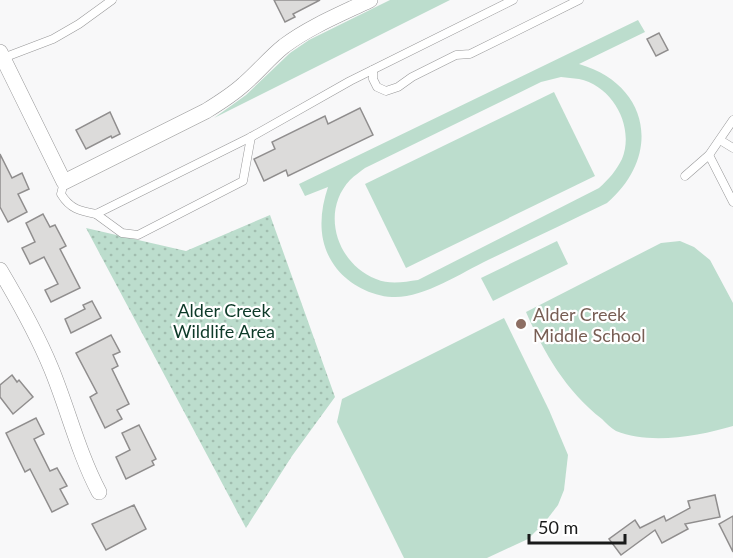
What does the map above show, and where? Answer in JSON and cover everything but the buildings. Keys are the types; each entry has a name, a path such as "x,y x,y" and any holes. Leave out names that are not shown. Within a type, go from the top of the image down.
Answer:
{"street":[{"path":"2,55 64,182 206,111 246,83 264,62 286,45 311,29 370,0"},
{"path":"0,270 51,367 81,456 99,492"}],"lane":[{"path":"2,55 62,34 112,0"},
{"path":"96,214 251,137 373,70 513,0"},
{"path":"373,70 376,87 386,91 398,87 412,76 456,55 470,54 579,0"},
{"path":"685,176 709,155 733,120"},
{"path":"64,182 61,194 66,204 77,211 96,214 122,233 138,235 243,181 251,137"},
{"path":"720,140 733,148"},
{"path":"709,155 733,202"}],"green space":[{"path":"390,0 450,0 214,118 246,95 290,53 309,40"},
{"path":"638,20 645,32 579,64 603,74 621,87 633,104 640,123 641,143 636,164 625,184 607,203 428,290 404,297 392,297 369,292 354,284 337,269 323,239 322,218 328,187 305,196 299,184","holes":["561,77 579,79 602,90 611,99 623,121 626,134 622,159 612,175 599,188 418,280 381,281 362,272 351,262 337,236 335,221 336,207 341,193 350,180 365,168 541,82"]},
{"path":"554,92 595,176 406,268 365,184"},
{"name":"Alder Creek Wildlife Area","path":"270,215 335,397 292,456 246,528 86,228 186,251"},
{"path":"557,241 568,264 493,301 481,278"},
{"path":"680,241 694,247 710,260 733,303 733,426 674,438 644,438 629,435 610,427 577,396 548,356 526,312 661,243"},
{"path":"504,318 549,410 568,455 564,490 558,505 528,539 487,558 404,558 337,422 342,399"}],"place":[{"name":"Alder Creek Middle School","path":"521,324"}]}
